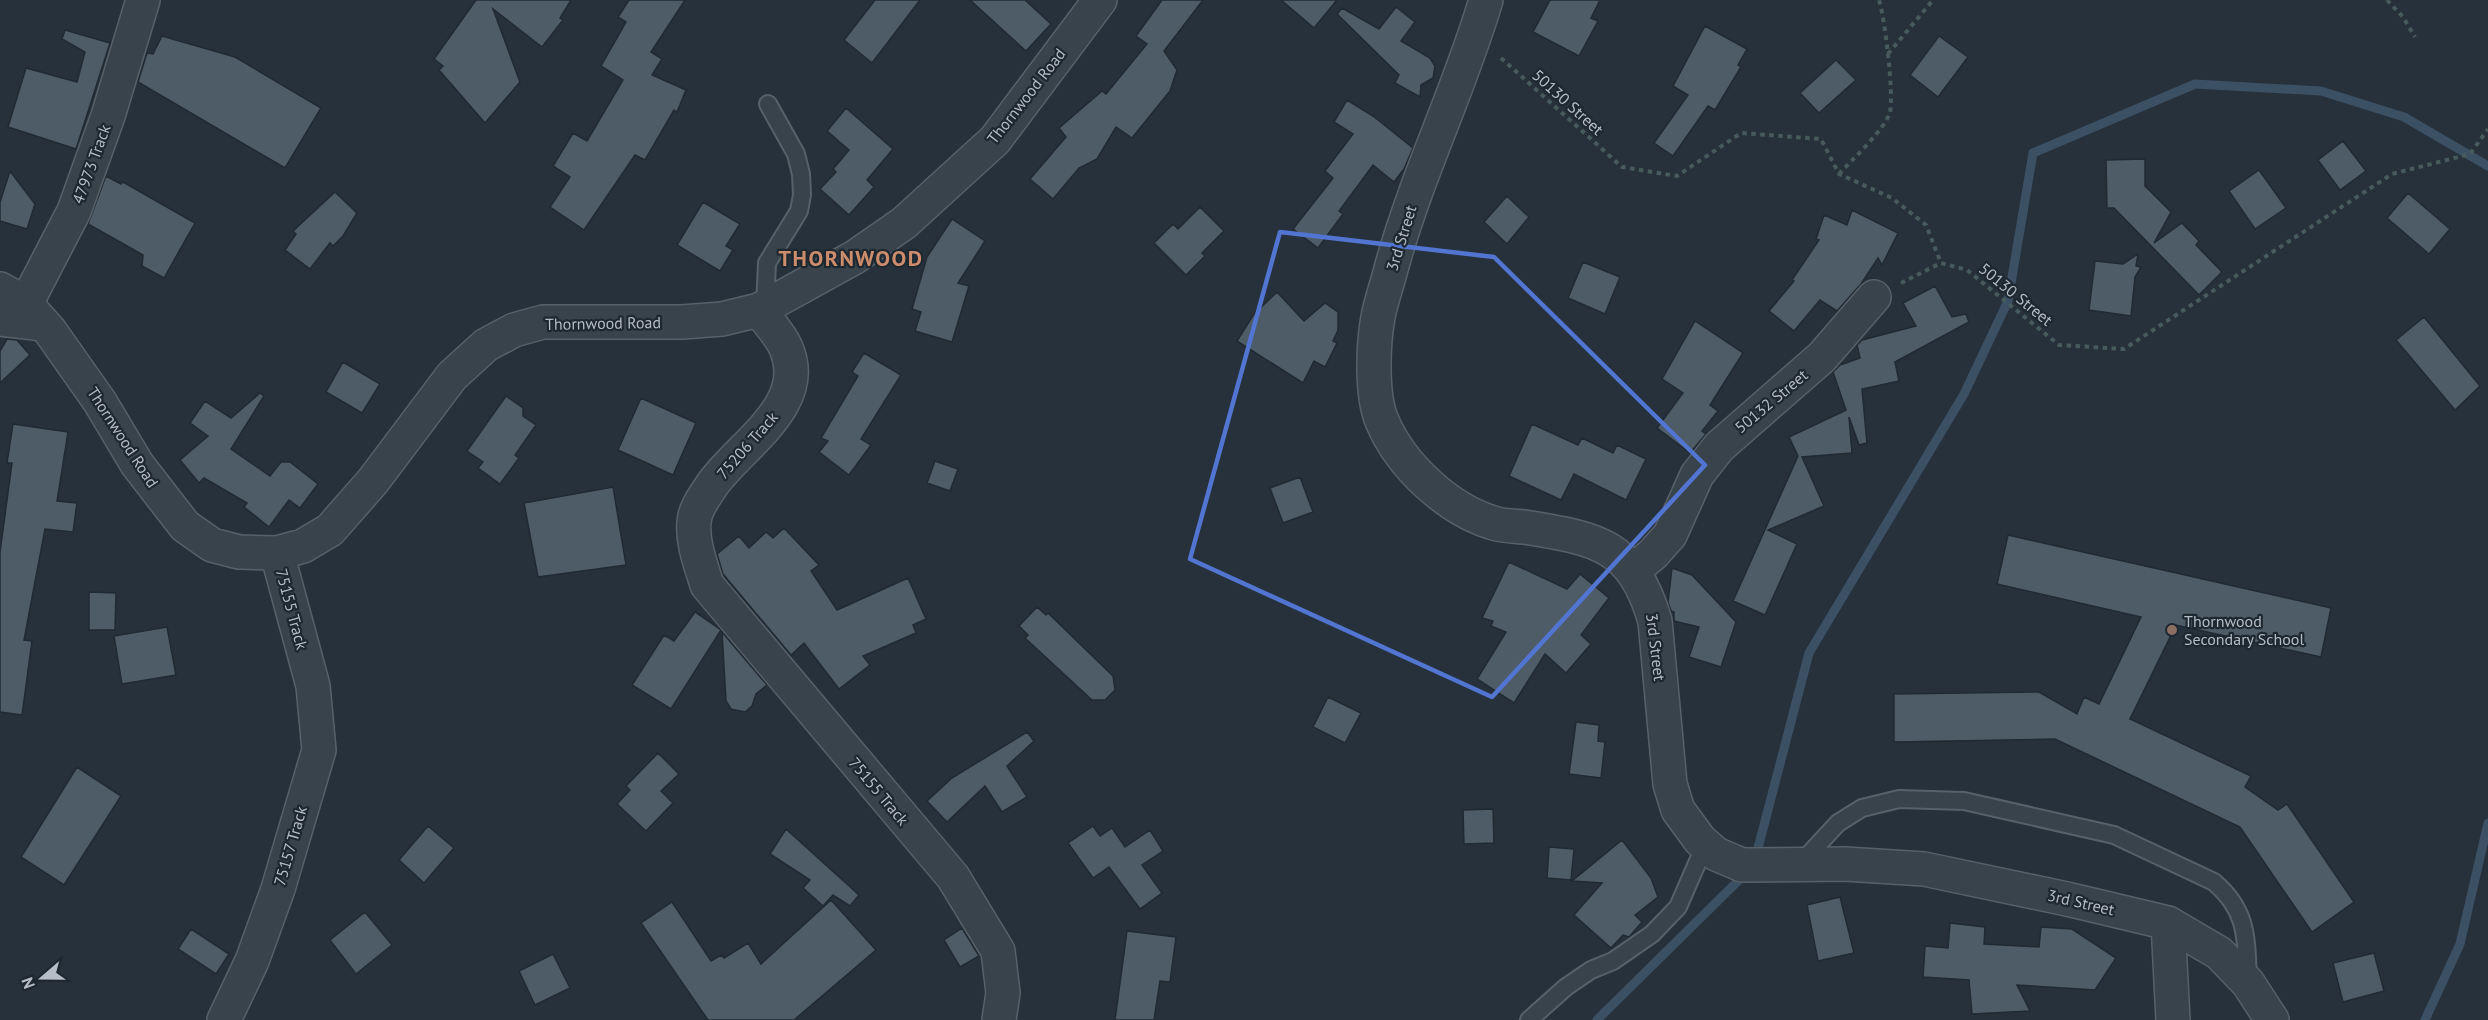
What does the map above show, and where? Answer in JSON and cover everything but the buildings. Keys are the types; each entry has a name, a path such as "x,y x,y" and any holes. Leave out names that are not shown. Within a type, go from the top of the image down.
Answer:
{"street":[{"name":"47973 Track","path":"17,311 74,211 108,116 143,0"},
{"name":"Thornwood Road","path":"17,311 50,330 100,402 137,464 185,526 212,545 239,552 277,553 303,546 330,530 373,481 452,376 486,345 514,330 543,322 682,322 722,319 762,308 855,257 912,216 995,140 1100,0"},
{"name":"3rd Street","path":"1486,0 1476,35 1405,218 1378,317 1375,378 1381,419 1393,442 1409,463 1451,504 1497,524 1590,539 1611,550 1634,570 1648,596 1655,621 1670,784 1678,810 1705,845 1716,854 1742,866 1845,864 1924,869 2067,898 2168,923 2219,953 2248,983 2272,1020"},
{"name":"50132 Street","path":"1634,570 1670,535 1697,475 1719,447 1822,357 1874,297"},
{"name":"75206 Track","path":"707,585 694,537 694,519 701,500 722,471 771,421 788,392 792,370 786,347 762,308"},
{"name":"75155 Track","path":"277,553 307,665"},
{"name":"75155 Track","path":"707,585 953,877 998,951 1003,993 999,1020"},
{"name":"75157 Track","path":"224,1020 252,961 278,889 319,750 313,686 307,665"},
{"path":"2168,923 2173,1020"}],"lane":[{"path":"762,308 768,284 767,263 795,218 802,195 801,174 796,154 768,104"},
{"path":"1799,865 1838,823 1862,808 1899,799 1964,801 2114,835 2214,882 2225,891 2234,902 2246,930 2248,983"},
{"path":"1529,1020 1566,987 1591,970 1613,961 1652,934 1678,908 1705,845"}],"path":[{"path":"1874,297 1941,263 1926,225 1892,198 1839,174 1872,138 1890,113 1888,54 1879,0"},
{"path":"1888,54 1933,0"},
{"path":"2387,0 2403,17 2415,37"},
{"name":"50130 Street","path":"1476,35 1622,167 1677,176 1741,134 1821,139 1839,174"},
{"name":"50130 Street","path":"1941,263 1967,270 2059,345 2124,349 2392,174 2470,154 2488,129"}],"highlighted area":[{"path":"1280,232 1494,257 1705,465 1492,697 1190,559"}],"waterway":[{"path":"1758,848 1809,653 1964,394 2008,301 2033,153 2195,84 2321,91 2404,117 2488,166"},
{"path":"2425,1020 2460,944 2488,823"},
{"path":"1597,1020 1744,875"}],"place":[{"name":"Thornwood Secondary School","path":"2172,630"}],"district":[{"name":"THORNWOOD","path":"851,258"}]}
